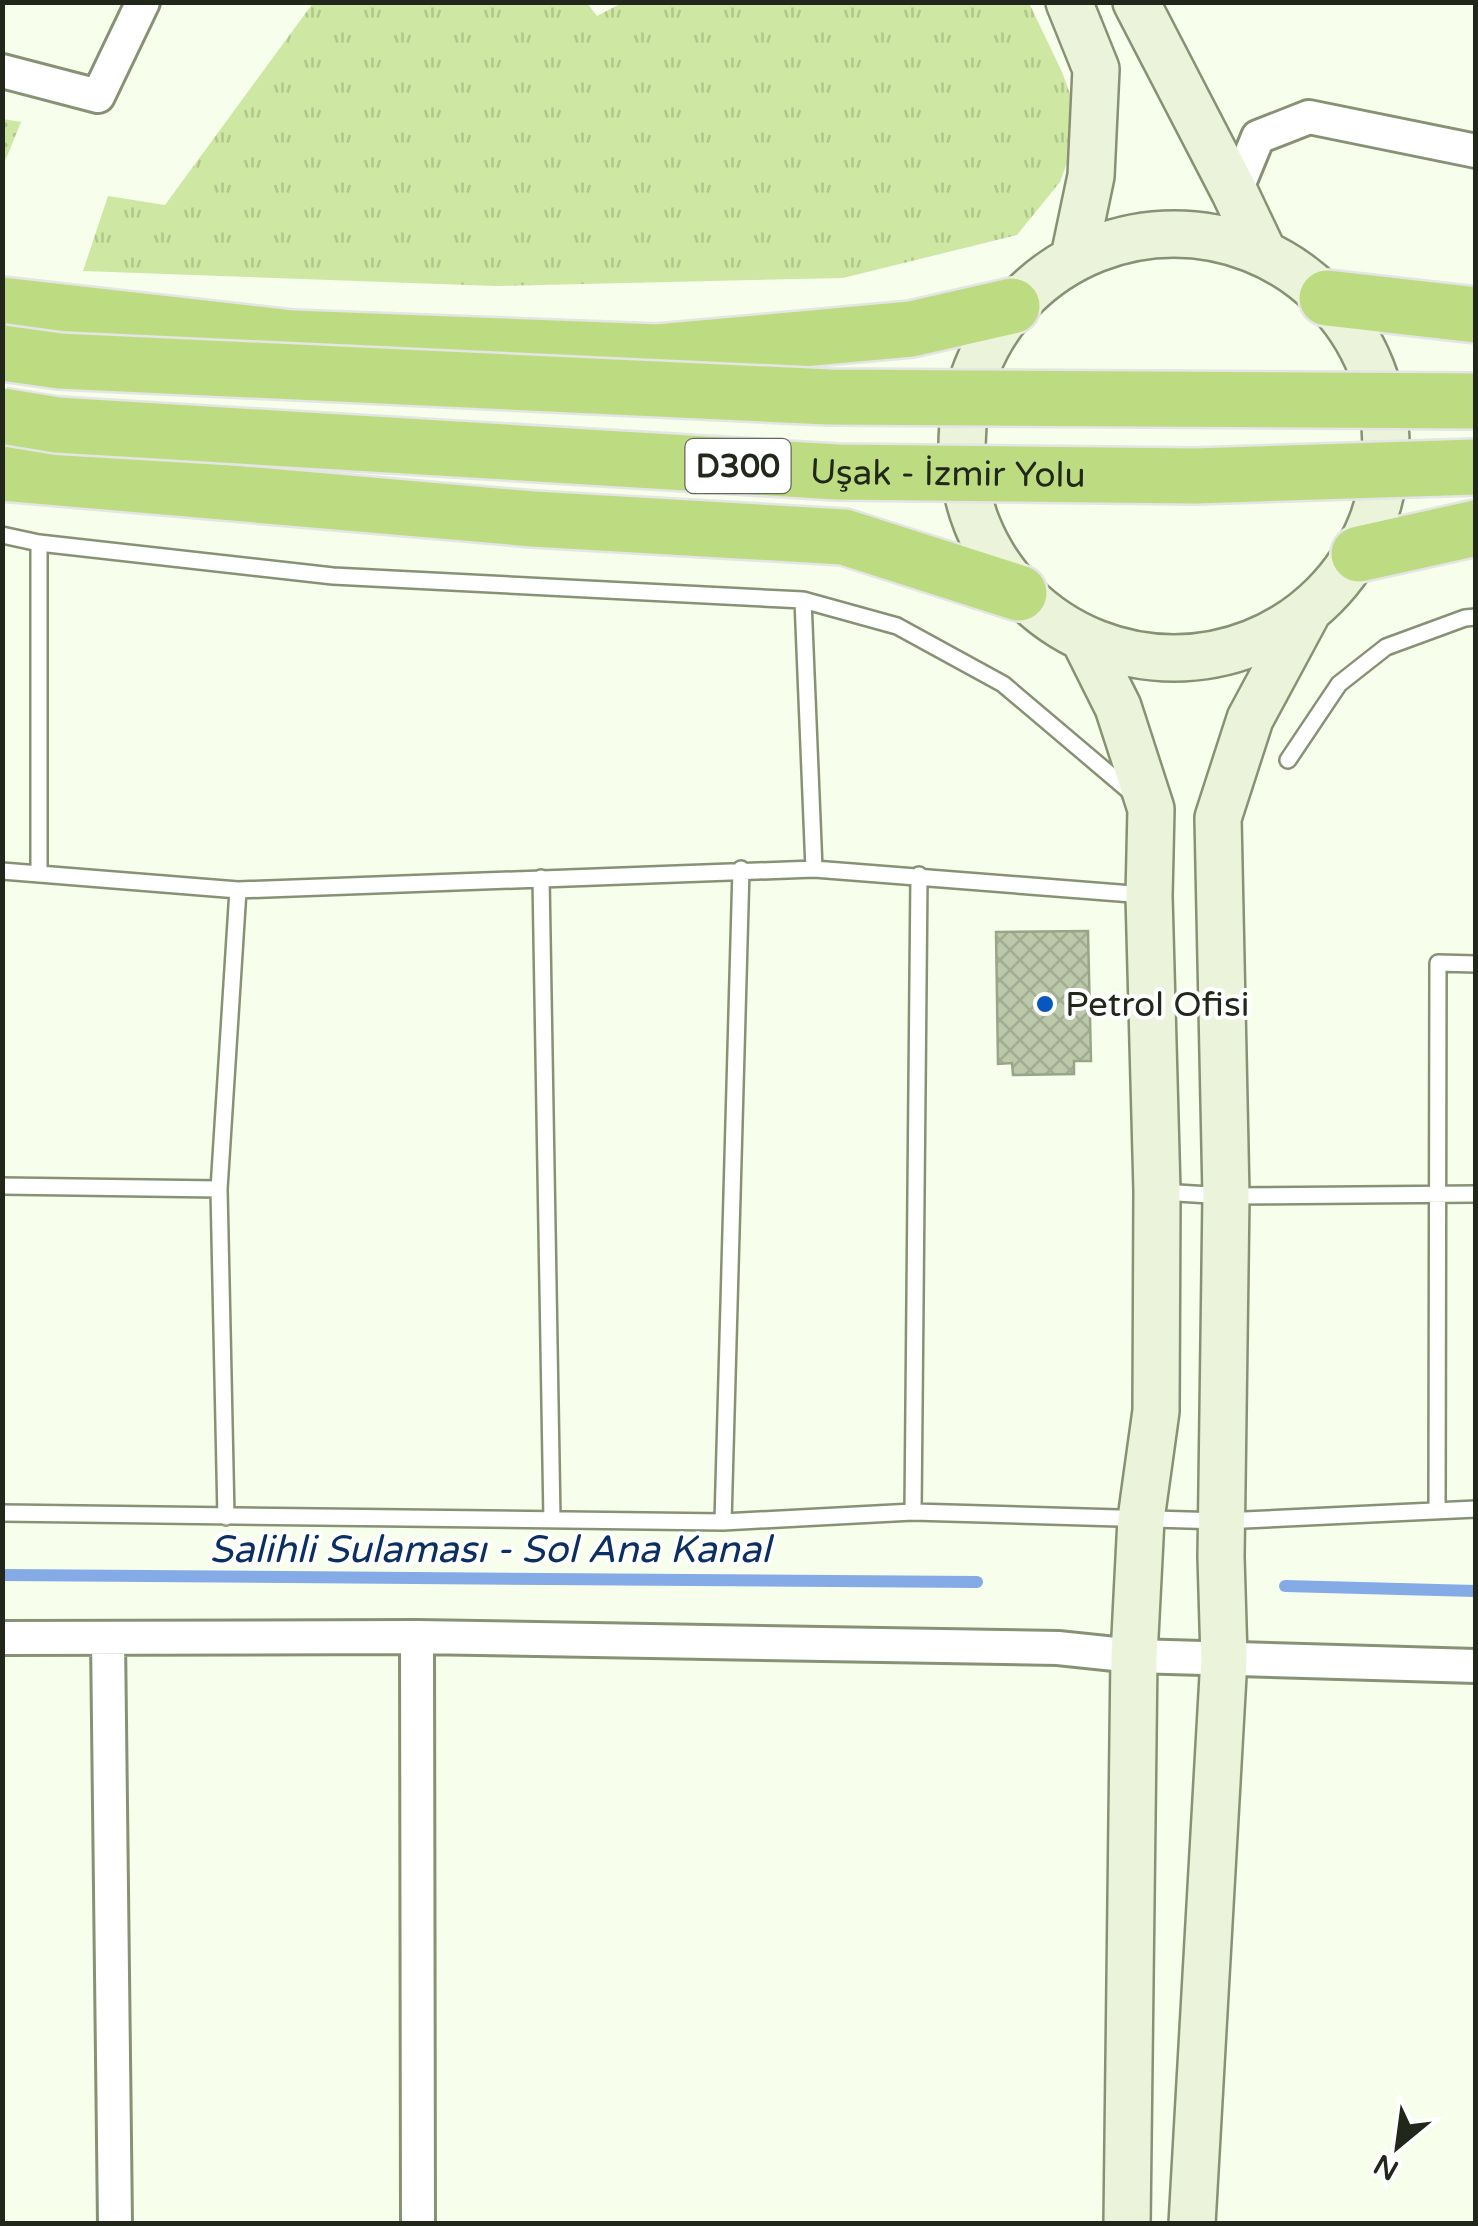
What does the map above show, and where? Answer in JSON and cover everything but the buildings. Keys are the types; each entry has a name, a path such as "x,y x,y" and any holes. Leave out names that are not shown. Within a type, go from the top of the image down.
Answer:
{"highway":[{"path":"1328,298 1476,315"},
{"path":"2,306 292,338 658,352 911,329 1012,306"},
{"name":"Uşak - İzmir Yolu","path":"2,353 134,365 829,397 1476,401"},
{"name":"Uşak - İzmir Yolu","path":"2,416 57,426 837,472 1195,476 1476,467"},
{"path":"2,473 514,517 844,538 1019,593"},
{"path":"1359,554 1476,528"}],"street":[{"path":"2,72 98,96 142,2"},
{"path":"1069,2 1096,69 1091,176 1074,257"},
{"path":"1136,2 1236,192 1263,252"},
{"path":"1236,192 1258,137 1310,117 1476,150"},
{"path":"1192,2224 1224,1658 1226,1196 1218,818 1250,719 1307,614 1359,554 1383,490 1386,421 1367,354 1328,298 1297,272 1263,252 1200,234 1135,236 1074,257 1012,306 972,374 960,451 976,528 1019,593 1084,639 1160,659 1238,650 1307,614"},
{"path":"1084,639 1118,707 1151,809 1156,1411 1140,1519 1134,1656 1127,2224"},
{"path":"417,1637 418,2224"},
{"path":"2,1638 417,1637 1058,1648 1134,1656 1476,1666"},
{"path":"108,1638 115,2224"}],"lane":[{"path":"2,534 39,544 333,576 803,600 897,626 1003,684 1151,809"},
{"path":"39,544 39,872"},
{"path":"803,600 814,869"},
{"path":"1288,760 1339,684 1386,647 1476,617"},
{"path":"723,1522 741,869"},
{"path":"2,871 238,890 814,869 1149,896"},
{"path":"913,1512 919,875"},
{"path":"541,878 552,1520"},
{"path":"226,1517 219,1188 238,890"},
{"path":"1437,1510 1438,963 1476,964"},
{"path":"2,1186 219,1188"},
{"path":"1157,1192 1226,1196 1476,1194"},
{"path":"2,1513 723,1522 913,1512 1222,1521 1476,1509"}],"green space":[{"path":"624,2 1029,3 1062,72 1081,124 1060,182 1017,235 843,278 495,286 83,271 108,196 165,205 313,3 587,3 597,16"},
{"path":"2,119 21,122 3,166"}],"waterway":[{"name":"Salihli Sulaması - Sol Ana Kanal","path":"2,1575 977,1582"},
{"name":"Salihli Sulaması - Sol Ana Kanal","path":"1285,1586 1476,1591"}],"place":[{"name":"Petrol Ofisi","path":"1045,1004"}]}
